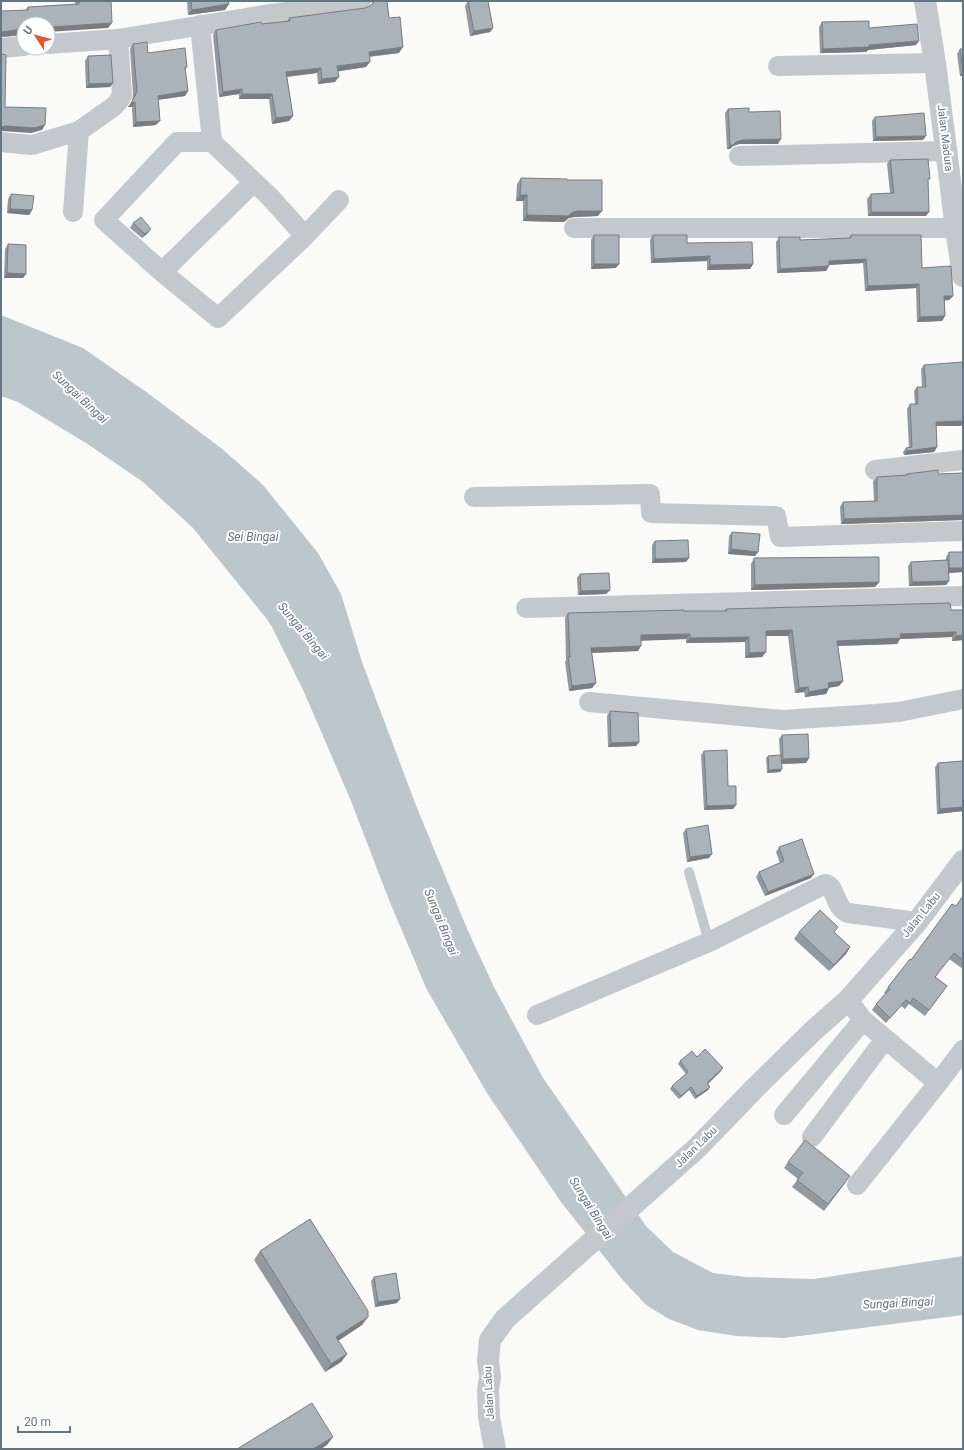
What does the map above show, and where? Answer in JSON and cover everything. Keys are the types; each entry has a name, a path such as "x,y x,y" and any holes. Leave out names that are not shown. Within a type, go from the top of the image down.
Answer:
{"street":[{"path":"56,43 118,39 361,1"},
{"name":"Jalan Madura","path":"925,1 935,63 963,276"},
{"path":"200,25 212,142 270,197 305,236"},
{"path":"1,142 32,145 79,131 113,107 118,102 122,94 118,39"},
{"path":"1,48 16,47"},
{"path":"778,66 935,63"},
{"path":"74,212 79,131"},
{"path":"212,142 177,142 104,220 162,272 218,318 305,236 339,200"},
{"path":"739,156 946,151"},
{"path":"162,272 254,182"},
{"path":"574,228 956,228"},
{"path":"876,470 963,460"},
{"path":"474,497 650,494 651,513 776,516 780,537 963,531"},
{"path":"526,608 963,596"},
{"path":"589,702 783,720 884,713 963,699"},
{"name":"Jalan Labu","path":"495,1449 489,1417 488,1390 490,1377 488,1361 490,1340 505,1319 697,1148 808,1036 848,1000 917,922 963,861"},
{"path":"537,1015 709,942 825,884 828,884 831,887 838,904 843,911 848,913 917,922"},
{"path":"848,1000 863,1020 938,1083"},
{"path":"784,1115 863,1020"},
{"path":"812,1137 885,1039"},
{"path":"856,1185 963,1050"}],"lane":[{"path":"689,872 709,942"}],"water":[{"name":"Sei Bingai","path":"1,315 83,348 149,394 221,448 263,485 318,553 341,594 362,662 417,808 468,931 494,987 543,1078 646,1226 673,1252 713,1273 746,1277 814,1279 963,1256 963,1315 784,1338 736,1336 698,1330 669,1319 646,1305 621,1278 561,1202 487,1093 427,990 389,900 351,801 304,692 272,627 193,528 143,482 86,443 18,402 1,396"}],"building":[{"path":"79,1 111,1 112,23 56,27 56,16 16,16 16,30 1,32 1,11 28,10 28,7 79,4"},
{"path":"191,1 228,1 229,4 192,10"},
{"path":"375,1 387,1 389,18 400,17 403,47 369,52 370,62 337,66 339,77 322,79 321,68 286,72 293,116 276,118 272,94 242,94 242,89 223,92 216,30 261,22 262,24 290,21 289,18 365,8 370,6"},
{"path":"468,1 488,1 493,28 474,31"},
{"path":"869,21 869,28 917,24 919,41 869,45 869,47 823,49 822,22"},
{"path":"147,42 148,53 185,48 187,67 185,67 188,91 158,96 160,121 136,122 135,102 131,103 137,90 133,44"},
{"path":"960,49 963,49 963,72"},
{"path":"1,54 6,55 5,107 46,108 45,125 34,128 1,127"},
{"path":"111,55 113,83 89,84 88,56"},
{"path":"749,108 749,112 780,111 781,139 742,140 730,145 728,109"},
{"path":"924,113 926,136 876,137 875,117"},
{"path":"928,159 930,179 928,179 929,212 871,212 871,194 894,193 890,160"},
{"path":"521,178 602,180 602,211 578,211 573,212 568,216 527,215 527,195 520,195"},
{"path":"11,194 34,196 32,210 10,209"},
{"path":"141,217 151,229 145,234 133,223"},
{"path":"594,235 619,235 619,264 594,264"},
{"path":"653,235 687,235 687,243 752,242 753,264 710,265 710,256 654,259"},
{"path":"851,235 921,235 922,268 951,266 953,296 944,296 945,316 920,317 919,284 868,286 866,259 829,261 829,266 780,269 779,237 800,237 800,240 851,238"},
{"path":"8,244 26,245 26,274 7,273"},
{"path":"963,362 963,421 936,422 937,447 907,451 906,448 912,447 910,404 918,404 917,387 926,387 924,365"},
{"path":"938,470 938,474 963,473 963,515 844,519 843,502 877,501 877,477 908,475 907,474"},
{"path":"732,532 760,534 758,552 731,549"},
{"path":"688,540 689,558 655,559 655,541"},
{"path":"949,552 963,552 963,568 949,568"},
{"path":"879,557 879,582 755,585 754,558"},
{"path":"948,560 949,581 912,582 911,562"},
{"path":"609,573 610,590 581,591 580,574"},
{"path":"950,603 951,610 963,610 963,635 956,636 956,632 900,634 901,638 837,641 843,681 828,683 829,688 809,692 808,687 799,688 792,630 766,631 766,652 749,653 749,637 690,638 690,634 641,635 641,646 591,648 596,683 572,686 568,657 570,657 568,613 684,610 727,611 726,609"},
{"path":"610,711 638,713 639,742 611,743"},
{"path":"808,734 809,758 783,759 782,735"},
{"path":"727,750 728,786 736,786 736,805 707,806 704,751"},
{"path":"781,755 782,769 769,770 768,756"},
{"path":"963,761 963,807 940,809 938,763"},
{"path":"708,825 712,854 690,857 686,829"},
{"path":"802,839 814,874 768,892 759,872 784,861 779,847"},
{"path":"963,896 963,960 954,953 935,977 947,986 929,1010 913,998 910,1003 906,1000 890,1018 876,1004 890,989 888,987 910,959 911,960 952,904 956,906"},
{"path":"820,910 838,927 834,932 850,947 834,965 799,932"},
{"path":"705,1049 723,1068 707,1083 710,1087 697,1096 691,1087 681,1096 672,1086 688,1072 680,1061 692,1051 697,1057"},
{"path":"805,1140 850,1176 828,1204 797,1180 803,1173 788,1162"},
{"path":"310,1219 368,1311 368,1317 336,1337 347,1354 331,1364 260,1251"},
{"path":"396,1273 400,1299 378,1302 374,1277"},
{"path":"312,1403 333,1437 313,1449 237,1449"}],"water label":[{"name":"Sungai Bingai","path":"80,397"},
{"name":"Sungai Bingai","path":"303,631"},
{"name":"Sungai Bingai","path":"441,922"},
{"name":"Sungai Bingai","path":"591,1208"},
{"name":"Sungai Bingai","path":"898,1303"}]}
